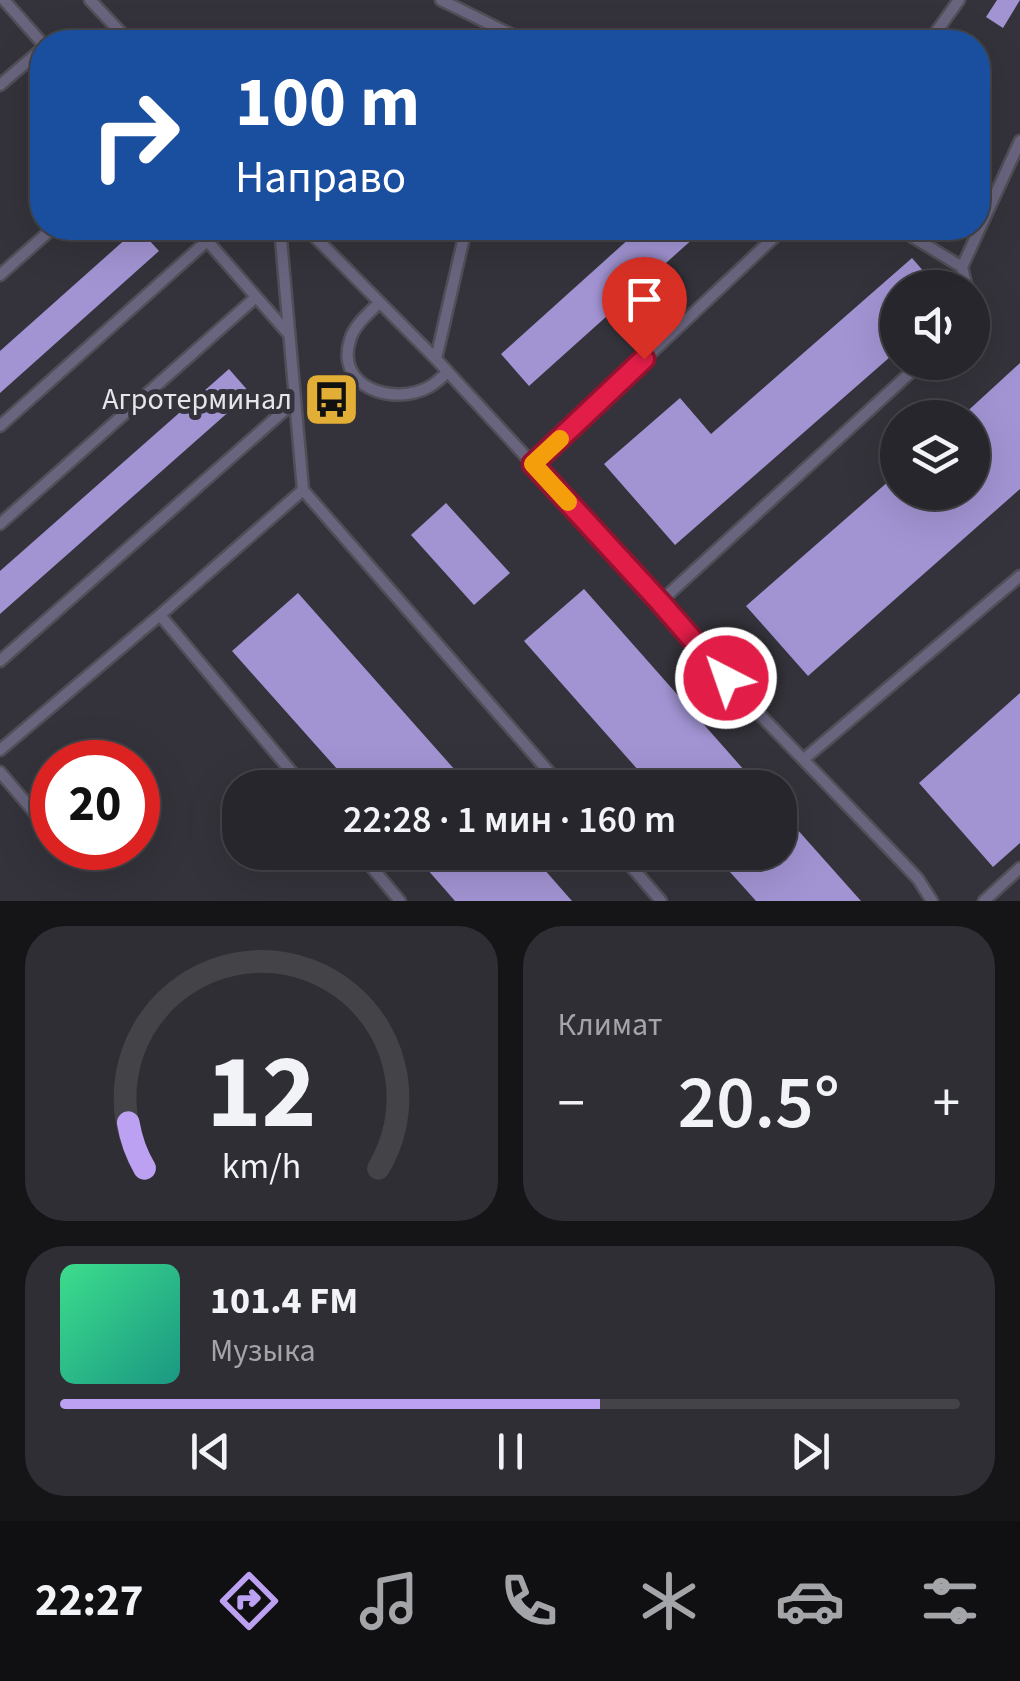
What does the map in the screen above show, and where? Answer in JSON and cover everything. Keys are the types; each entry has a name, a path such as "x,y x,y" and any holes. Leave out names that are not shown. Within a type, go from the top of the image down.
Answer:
{"lane":[{"path":"4,0 30,31"},
{"path":"90,0 119,30"},
{"path":"441,0 495,30"},
{"path":"938,30 959,0"},
{"path":"0,84 30,57"},
{"path":"990,206 1020,141"},
{"path":"0,275 40,240"},
{"path":"281,240 304,490 546,770"},
{"path":"318,240 436,359 741,695 902,862 932,901"},
{"path":"436,359 463,240"},
{"path":"533,464 771,240"},
{"path":"918,240 962,266"},
{"path":"963,270 974,240"},
{"path":"0,426 207,241 288,334"},
{"path":"0,524 256,298"},
{"path":"379,303 360,322 350,340 348,360 355,379 374,392 401,394 429,387 448,372"},
{"path":"660,602 902,380"},
{"path":"0,661 295,401"},
{"path":"0,750 304,490"},
{"path":"804,759 1020,576"},
{"path":"160,616 290,770"},
{"path":"0,772 30,807"},
{"path":"984,901 1020,868"},
{"path":"375,870 400,901"},
{"path":"635,870 662,901"}],"building":[{"path":"997,0 1020,0 1003,28 986,17"},
{"path":"125,240 149,240 159,251 0,393 0,351"},
{"path":"628,240 692,240 529,386 501,354"},
{"path":"912,258 922,270 898,270"},
{"path":"880,286 880,366 675,545 604,464 680,398 711,434"},
{"path":"1020,363 1020,489 808,676 746,606 880,489 880,510 990,510 990,400 980,400"},
{"path":"229,369 250,393 0,614 0,571"},
{"path":"446,503 510,573 474,605 411,535"},
{"path":"584,589 744,770 638,770 524,641"},
{"path":"298,593 455,770 338,770 232,651"},
{"path":"1020,693 1020,843 993,867 919,783"},
{"path":"797,829 861,901 756,901 728,870 797,870"},
{"path":"428,870 545,870 572,901 455,901"}],"slow traffic":[{"path":"560,439 533,464 568,502"}],"place":[{"name":"Агротерминал","path":"331,399"}],"route":[{"path":"644,359 533,464 726,678"}]}
